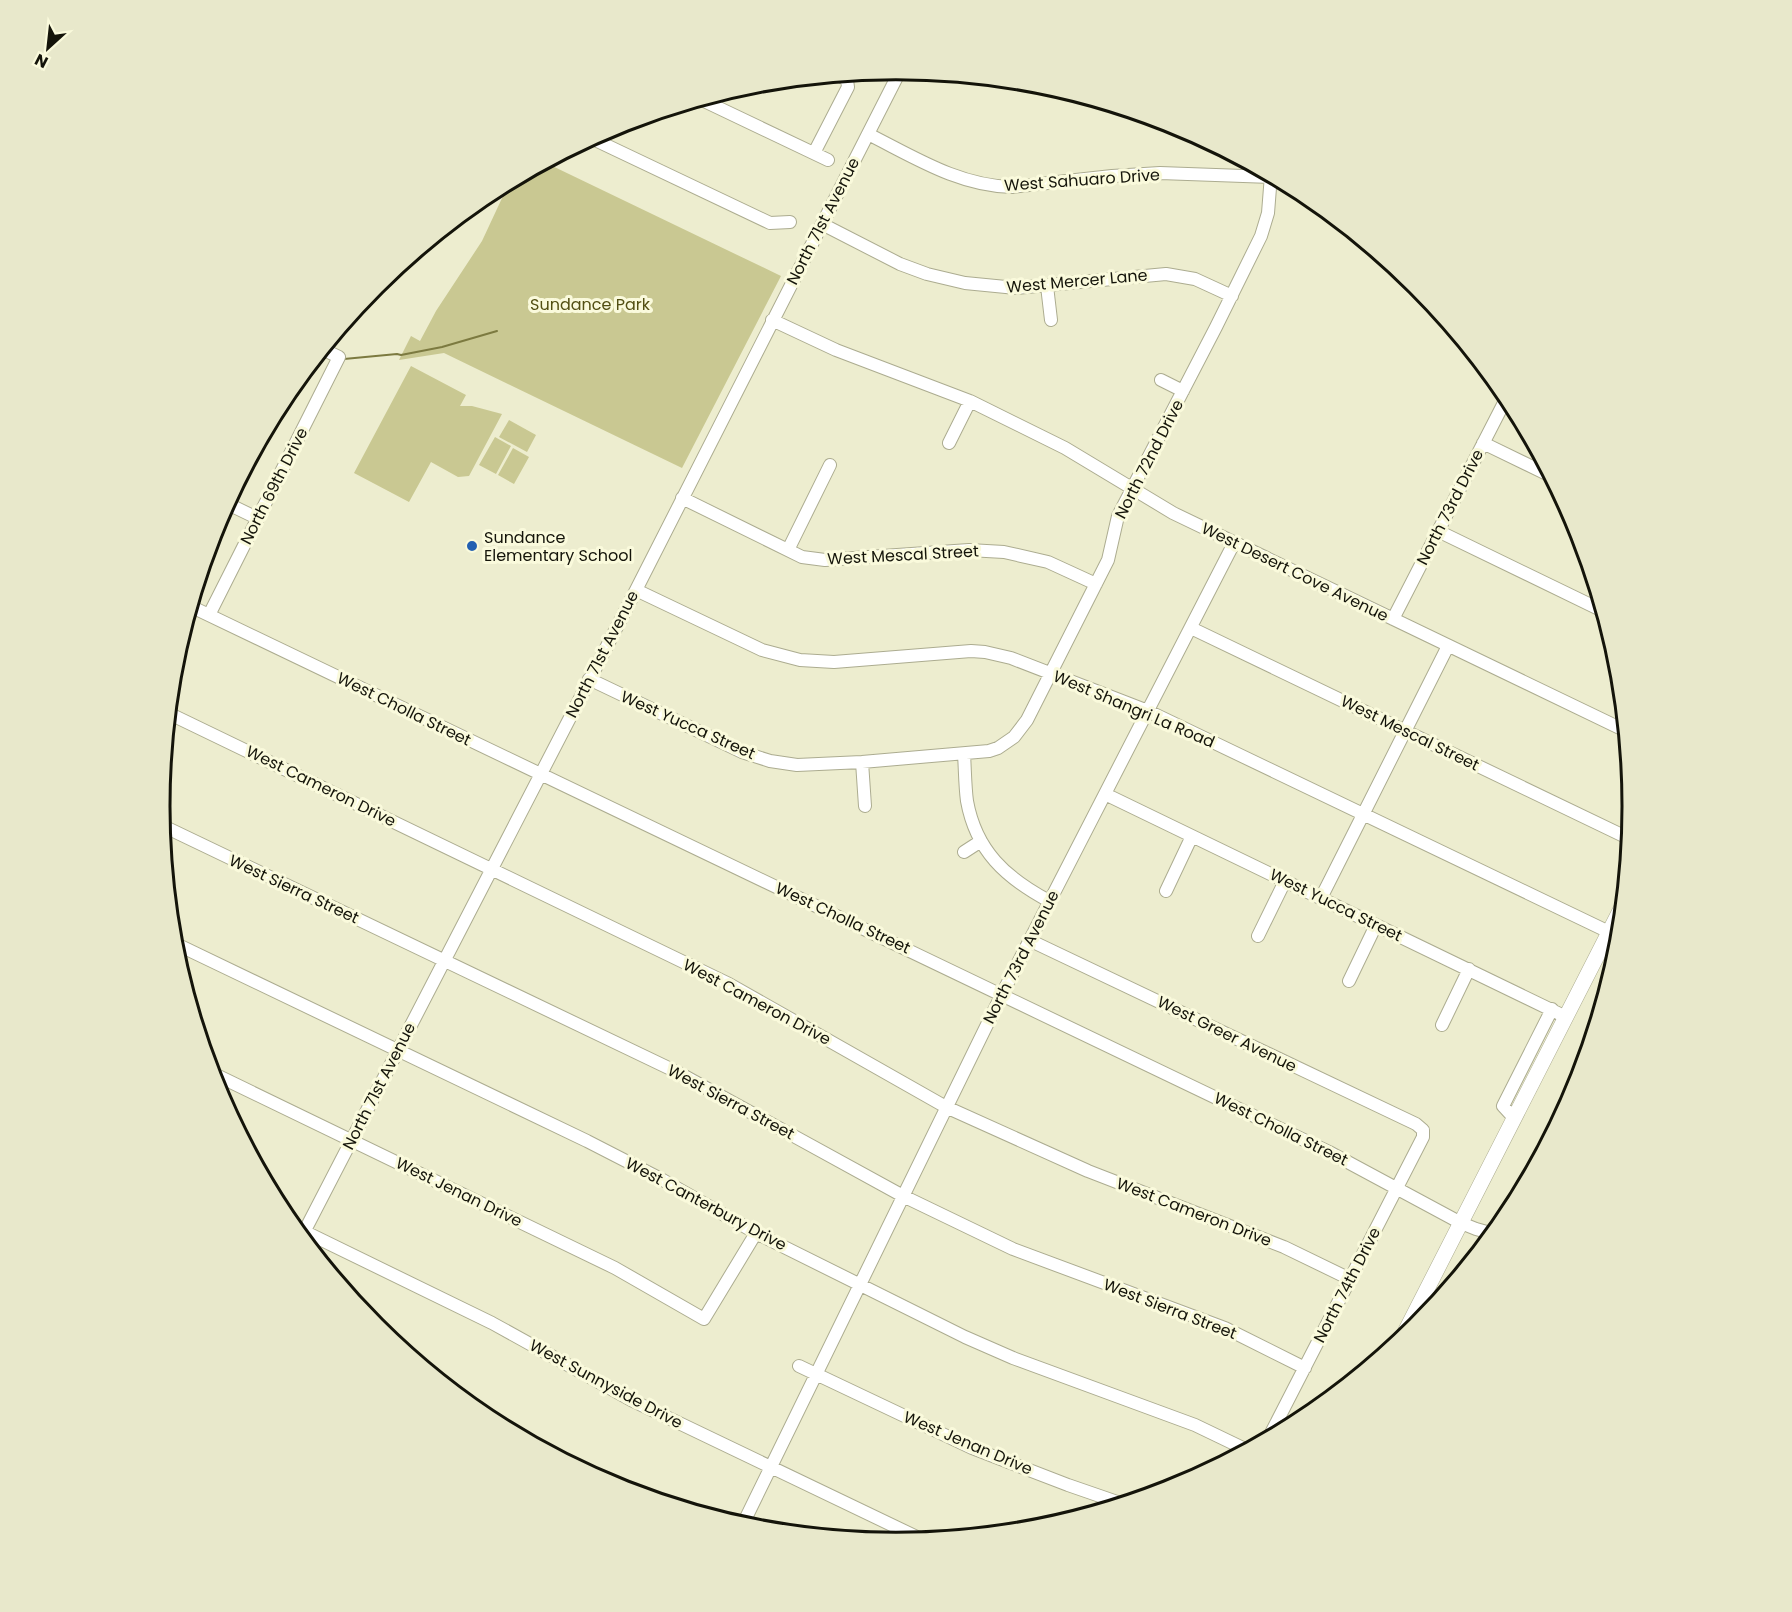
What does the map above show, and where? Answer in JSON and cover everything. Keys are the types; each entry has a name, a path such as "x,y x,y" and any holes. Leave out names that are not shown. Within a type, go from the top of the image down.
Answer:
{"main road":[{"path":"1414,1316 1612,926"}],"street":[{"name":"North 71st Avenue","path":"306,1229 636,590 895,80"},
{"path":"814,153 848,87 845,81"},
{"path":"710,104 828,160"},
{"name":"West Sahuaro Drive","path":"868,134 948,174 972,182 1000,187 1160,173 1256,176"},
{"path":"601,143 770,223 790,222"},
{"name":"North 72nd Drive","path":"964,754 998,748 1014,737 1026,720 1108,560 1118,516 1232,296 1265,224 1270,204 1271,184"},
{"name":"West Mercer Lane","path":"822,224 900,264 965,284 1016,288 1166,274 1195,279 1232,296"},
{"path":"1047,286 1051,320"},
{"name":"West Desert Cove Avenue","path":"772,320 836,350 970,401 1065,448 1173,513 1618,727"},
{"name":"North 69th Drive","path":"209,615 339,357 329,352"},
{"name":"North 72nd Drive","path":"1161,380 1183,392"},
{"path":"949,443 970,401"},
{"name":"North 73rd Drive","path":"1393,619 1502,406"},
{"path":"1483,443 1540,471"},
{"path":"788,550 830,465"},
{"name":"West Mescal Street","path":"682,498 802,556 825,560 969,550 1004,552 1048,562 1096,584"},
{"path":"234,508 257,518"},
{"path":"1438,531 1595,607"},
{"name":"North 73rd Avenue","path":"746,1517 1029,940 1234,543"},
{"name":"West Shangri La Road","path":"636,590 750,646 786,658 834,662 957,652 985,652 1011,658 1148,711 1609,932"},
{"name":"West Cholla Street","path":"197,609 1319,1147 1461,1223 1484,1231"},
{"name":"West Mescal Street","path":"1191,628 1621,835"},
{"path":"1321,898 1448,646"},
{"name":"West Yucca Street","path":"589,679 742,752 770,761 797,765 964,754"},
{"name":"West Cameron Drive","path":"175,717 729,984 946,1107 1088,1171 1284,1247 1350,1279"},
{"path":"964,754 967,798 972,820 981,841 1009,877 1049,901"},
{"path":"862,762 865,806"},
{"name":"West Yucca Street","path":"1105,794 1566,1017"},
{"name":"West Sierra Street","path":"170,830 677,1072 903,1196 1013,1249 1225,1328 1305,1368"},
{"path":"1166,891 1192,836"},
{"path":"964,852 981,841"},
{"path":"1258,936 1285,881"},
{"path":"1349,981 1376,925"},
{"name":"West Greer Avenue","path":"1029,940 1416,1124 1423,1130"},
{"name":"West Canterbury Drive","path":"183,947 587,1141 661,1179 756,1233 965,1337 1013,1358 1196,1425 1239,1446"},
{"path":"1442,1025 1469,969"},
{"path":"1514,1118 1503,1106 1552,1010"},
{"name":"West Jenan Drive","path":"223,1078 615,1268 704,1319 756,1233"},
{"name":"North 74th Drive","path":"1275,1425 1423,1137 1423,1130"},
{"name":"West Sunnyside Drive","path":"313,1239 492,1323 631,1400 906,1532"},
{"path":"799,1366 816,1375"},
{"name":"West Jenan Drive","path":"816,1375 972,1448 1111,1500"}],"green space":[{"name":"Sundance Park","path":"553,166 781,276 682,468 444,353 399,360 411,336 420,341 436,311 482,241 503,195"},
{"path":"411,366 466,395 460,406 472,406 502,414 469,476 458,477 431,462 409,502 354,473"},
{"path":"509,420 536,435 527,452 499,437"},
{"path":"495,437 511,446 496,474 479,465"},
{"path":"513,448 529,457 514,484 498,475"}],"waterway":[{"path":"344,359 401,355 442,347 497,331"}],"place":[{"name":"Sundance Elementary School","path":"472,546"}]}
